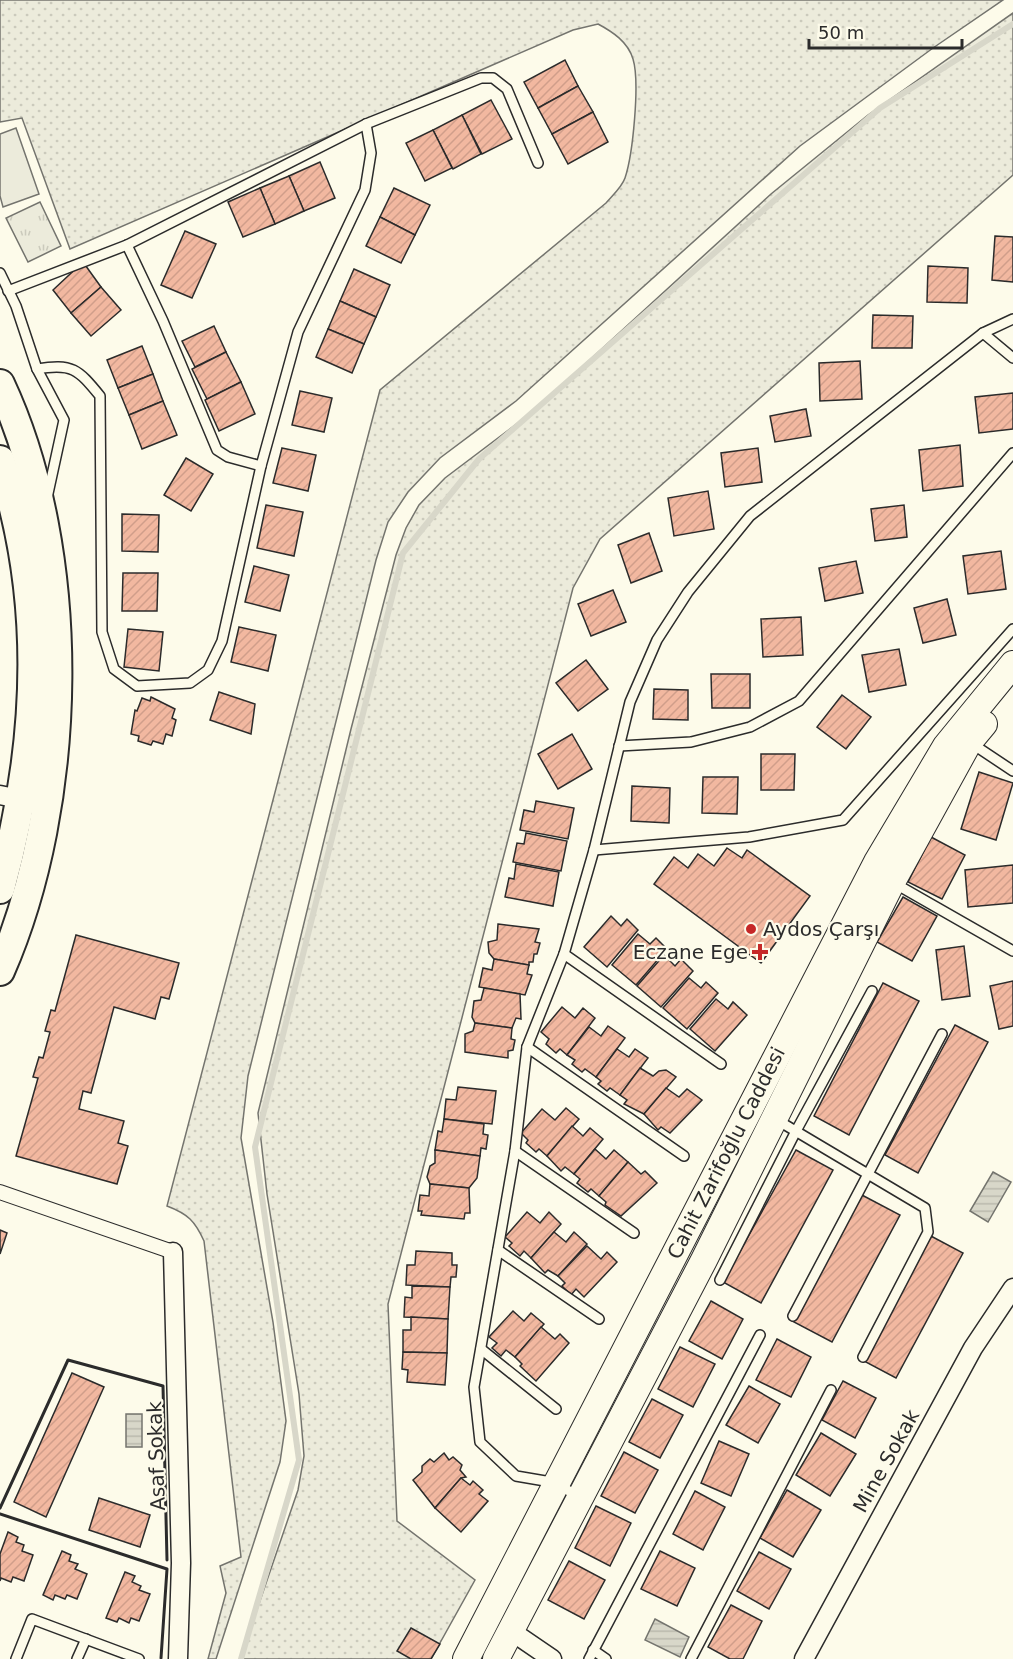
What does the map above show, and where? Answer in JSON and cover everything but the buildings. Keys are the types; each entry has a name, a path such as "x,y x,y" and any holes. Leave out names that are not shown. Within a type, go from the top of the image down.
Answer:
{"main road":[{"path":"0,384 31,473 42,524 56,619 58,670 56,736 23,799 28,889 0,971"},
{"path":"0,460 20,538 29,601 33,668 32,724 23,799 0,889"},
{"name":"Cahit Zarifoğlu Caddesi","path":"465,1659 877,862 946,746 1013,663"},
{"name":"Cahit Zarifoğlu Caddesi","path":"496,1659 580,1498 785,1125 892,882 969,742 1013,688"}],"street":[{"path":"0,1192 173,1252"},
{"name":"Asaf Sokak","path":"173,1252 181,1563 178,1659"},
{"name":"Mine Sokak","path":"804,1659 973,1348 1013,1288"},
{"path":"511,1631 552,1659"}],"lane":[{"path":"8,291 127,245 366,124 481,78 493,78 507,89 538,163"},
{"path":"38,369 59,365 72,368 85,378 100,396 102,632 114,669 137,686 190,683 208,670 222,641 261,466 298,332 365,190 371,153 366,124"},
{"path":"127,245 167,330 217,450 228,457 261,466"},
{"path":"0,273 38,369 64,420 42,524"},
{"path":"580,1498 557,1483 516,1476 480,1442 474,1387 515,1151 527,1047 564,954 594,850 630,702 657,640 688,592 750,516 983,333 1013,319"},
{"path":"983,333 1013,358"},
{"path":"619,746 690,742 750,727 799,701 1013,453"},
{"path":"594,850 749,837 843,820 1013,629"},
{"path":"969,742 1013,771"},
{"path":"892,882 1013,951"},
{"path":"564,954 721,1064"},
{"path":"720,1280 785,1125 872,991"},
{"path":"793,1316 942,1034"},
{"path":"527,1047 684,1156"},
{"path":"785,1125 925,1208 928,1232 863,1356"},
{"path":"515,1151 634,1233"},
{"path":"498,1250 599,1319"},
{"path":"606,1659 591,1655 760,1335"},
{"path":"481,1349 556,1409"},
{"path":"691,1659 831,1390"},
{"path":"16,1659 33,1619 139,1659"},
{"path":"77,1659 86,1639"}],"green space":[{"path":"0,0 1003,0 933,48 800,146 516,401 440,458 408,492 388,522 376,560 248,1076 241,1138 273,1322 286,1421 280,1462 216,1659 208,1659 226,1593 220,1566 241,1557 204,1241 190,1219 167,1206 380,390 606,203 619,188 628,167 633,136 636,100 635,70 628,47 609,30 598,24 573,30 70,249 22,118 0,122"},
{"path":"1013,13 1013,175 600,539 573,588 388,1304 397,1521 475,1580 431,1659 240,1659 298,1490 304,1456 299,1394 267,1194 258,1113 351,729 396,555 406,528 419,505 445,478 535,410 771,194 868,115"},
{"path":"16,128 39,194 3,207 0,196 0,134"},
{"path":"40,202 61,246 28,262 6,218"}],"shaded area":[{"path":"993,1172 1011,1182 988,1222 970,1211"},
{"path":"126,1414 142,1414 142,1447 126,1447"},
{"path":"655,1619 689,1637 680,1657 645,1640"}],"waterway":[{"path":"241,1659 299,1460 255,1147 403,553 479,459 880,108 1013,24"}],"wall":[{"path":"0,1508 68,1360 163,1386 167,1560"},
{"path":"0,1514 167,1569 161,1658"}],"place":[{"name":"Aydos Çarşı","path":"751,929"},
{"name":"Eczane Ege","path":"760,952"}]}
